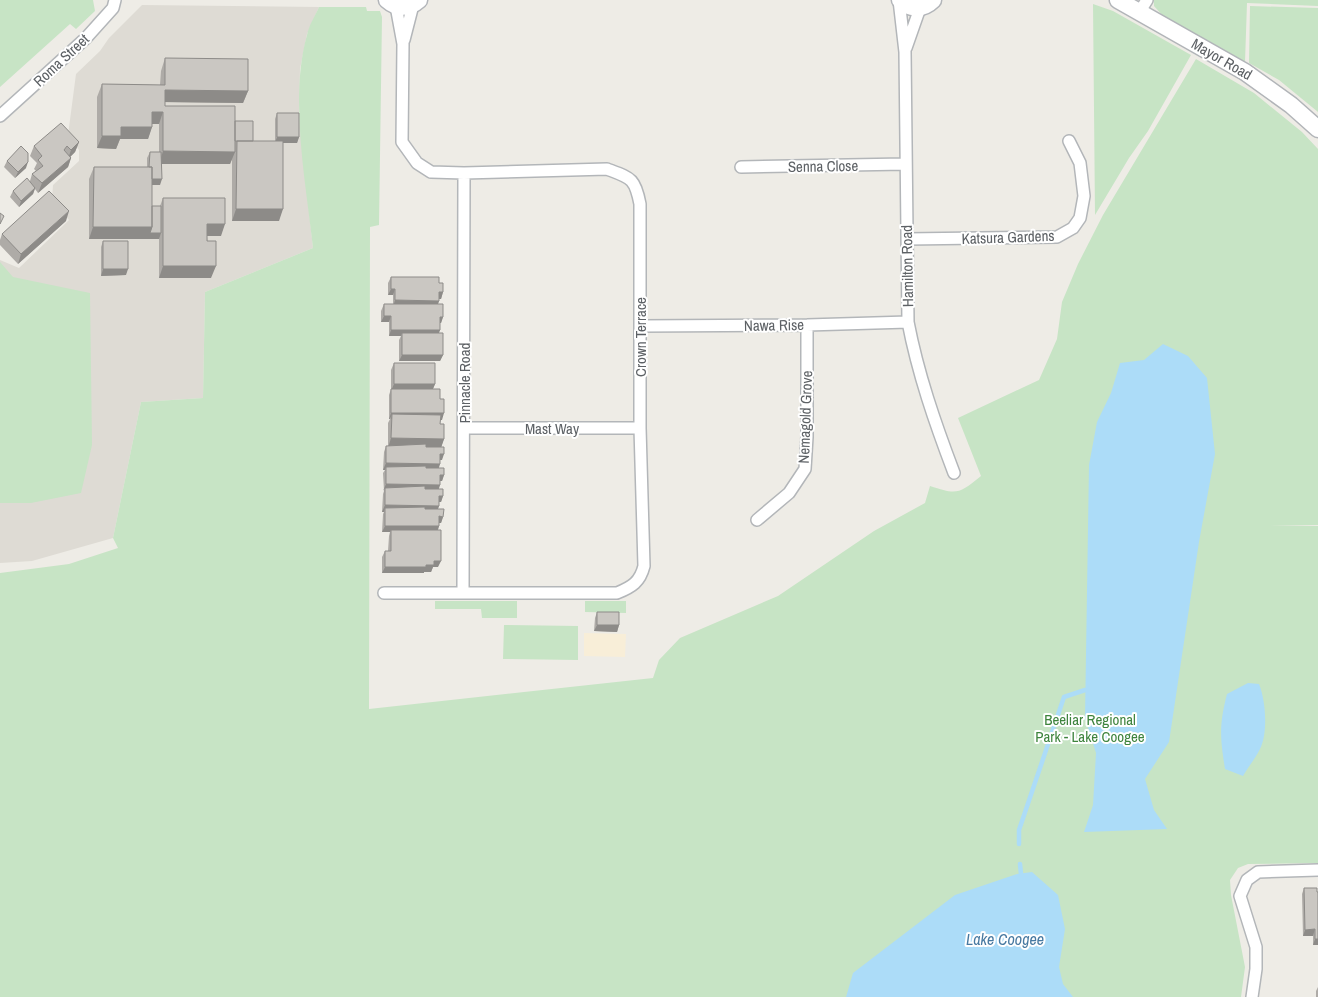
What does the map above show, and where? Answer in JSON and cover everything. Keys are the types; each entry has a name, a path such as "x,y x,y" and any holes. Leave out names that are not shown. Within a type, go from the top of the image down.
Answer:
{"main road":[{"path":"899,0 908,6 926,4"},
{"name":"Mayor Road","path":"1118,0 1144,6 1285,100 1318,130"},
{"path":"392,3 405,7 416,2"}],"street":[{"name":"Roma Street","path":"0,116 86,38 113,8 115,0"},
{"name":"Hamilton Road","path":"899,0 904,52 908,322 916,360 938,432 954,472"},
{"name":"Crown Terrace","path":"403,44 416,2"},
{"name":"Crown Terrace","path":"384,593 618,593 632,587 641,577 644,566 640,428 640,204 637,188 629,178 607,169 464,173 431,172 417,163 402,142 403,44 392,3"},
{"name":"Hamilton Road","path":"904,52 926,4"},
{"name":"Katsura Gardens","path":"908,239 1057,238 1073,228 1080,218 1084,196 1080,163 1069,141"},
{"name":"Senna Close","path":"741,167 905,164"},
{"name":"Pinnacle Road","path":"463,593 464,173"},
{"name":"Nawa Rise","path":"640,326 908,322"},
{"name":"Nemagold Grove","path":"757,520 789,493 805,469 807,437 807,325"},
{"name":"Mast Way","path":"464,428 640,428"},
{"path":"1252,997 1256,969 1256,947 1240,896 1246,880 1258,872 1318,870"}],"shaded area":[{"path":"142,5 319,7 307,34 300,69 299,118 313,248 205,292 203,398 141,402 113,538 32,561 0,563 0,260 19,268 69,220 52,200 53,185 79,161 79,150 68,135 76,74"}],"green space":[{"path":"0,0 93,0 95,11 76,29 70,24 0,87"},
{"path":"1154,0 1318,0 1318,6 1247,3 1245,62 1163,16 1154,6"},
{"path":"1093,4 1113,11 1191,55 1148,131 1129,158 1095,215"},
{"path":"1250,6 1318,8 1318,112 1279,80 1249,63"},
{"name":"Beeliar Regional Park - Lake Coogee","path":"319,7 366,7 367,11 380,11 382,17 379,225 370,227 369,709 653,678 659,660 680,638 778,596 874,531 925,503 930,486 952,492 974,482 981,476 958,418 1039,380 1057,339 1062,302 1078,264 1103,215 1196,59 1254,93 1302,132 1318,149 1318,525 1269,525 1318,526 1318,863 1248,864 1238,868 1230,880 1231,895 1245,967 1241,997 0,997 0,573 69,564 118,548 113,538 141,402 203,398 205,292 313,248 303,169 299,86 307,35"},
{"path":"0,262 13,277 90,293 92,445 81,493 31,503 0,503"},
{"path":"435,601 517,601 517,618 482,618 481,609 435,609"},
{"path":"585,601 626,601 626,613 585,612"},
{"path":"504,625 578,626 578,660 503,659"}],"sand":[{"path":"584,633 626,634 625,657 584,656"}],"water":[{"path":"1163,344 1188,356 1207,378 1215,454 1199,542 1169,742 1145,779 1154,810 1167,829 1084,832 1093,805 1096,753 1085,718 1089,465 1097,422 1111,393 1120,363 1144,360"},
{"path":"1248,683 1259,684 1265,708 1265,726 1260,749 1243,776 1225,769 1221,739 1227,694"},
{"name":"Lake Coogee","path":"1032,872 1058,895 1065,929 1059,967 1063,984 1073,997 846,997 853,973 955,895 1017,874"}],"building":[{"path":"165,58 248,59 248,91 165,90 165,106 235,106 235,152 163,151 163,112 152,112 152,127 121,127 121,136 102,136 102,84 165,85"},
{"path":"277,113 299,113 299,137 277,137"},
{"path":"235,121 253,121 253,141 235,141"},
{"path":"61,123 79,142 71,150 67,146 64,150 71,158 42,183 32,174 43,166 38,160 42,156 34,146"},
{"path":"237,141 283,141 283,209 236,209"},
{"path":"21,146 28,153 28,162 18,172 7,161"},
{"path":"150,152 161,152 162,179 152,179 152,167 149,167"},
{"path":"94,167 152,167 152,227 93,227"},
{"path":"27,178 35,188 21,201 13,191"},
{"path":"49,191 69,211 21,254 2,234"},
{"path":"163,198 225,198 225,224 207,224 207,241 216,241 216,266 163,266"},
{"path":"152,206 161,206 161,233 150,233 152,227"},
{"path":"0,213 4,216 0,224"},
{"path":"103,241 128,241 128,269 103,269"},
{"path":"391,277 439,277 439,283 443,283 443,292 439,292 439,301 395,300 395,289 391,289"},
{"path":"384,304 443,304 440,330 391,330 391,316 384,316"},
{"path":"402,333 443,333 443,355 402,355"},
{"path":"394,363 435,363 435,384 394,384"},
{"path":"391,389 440,389 440,399 444,399 444,413 391,413"},
{"path":"392,414 441,415 440,424 444,424 444,439 391,438"},
{"path":"426,444 426,447 444,447 444,454 440,454 440,464 386,463 386,446"},
{"path":"426,466 426,468 444,468 444,475 440,475 440,485 386,484 386,467"},
{"path":"425,486 425,489 443,489 443,496 439,496 439,506 385,505 385,488"},
{"path":"425,507 425,509 444,509 443,517 439,516 439,526 385,526 385,508"},
{"path":"391,530 441,530 441,561 434,561 434,565 426,565 426,567 385,567 385,551 391,551"},
{"path":"597,612 619,612 619,625 597,625"},
{"path":"1304,888 1317,888 1318,939 1315,939 1315,929 1305,930"}],"waterway":[{"path":"1019,844 1019,830 1064,697 1085,690"},
{"path":"1020,864 1021,874"}]}
